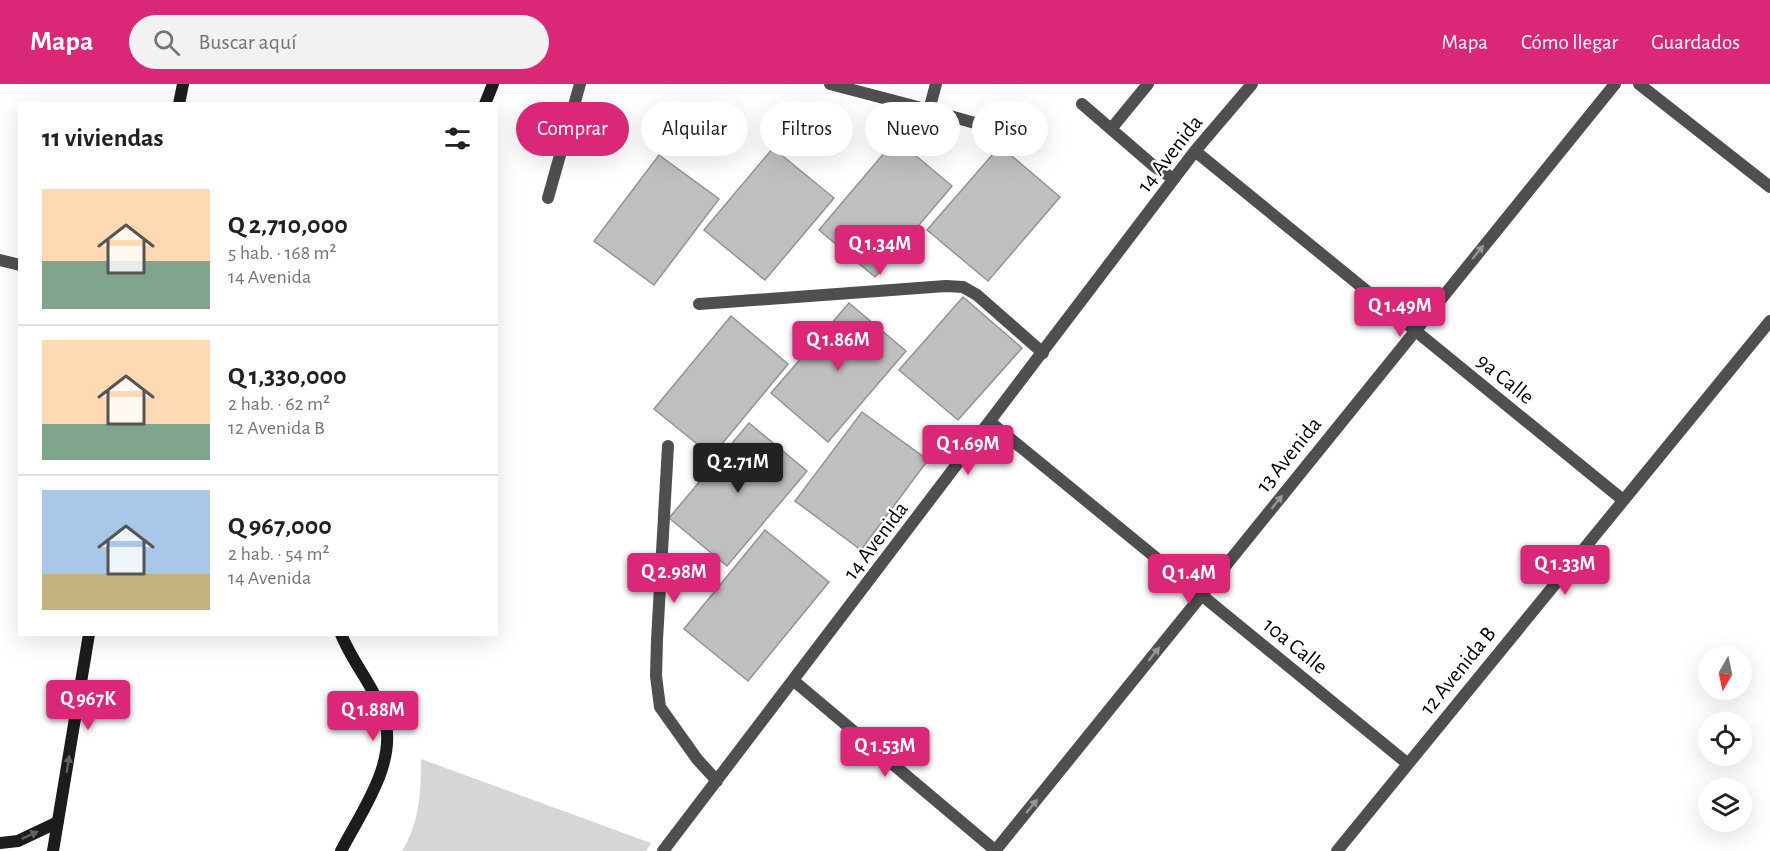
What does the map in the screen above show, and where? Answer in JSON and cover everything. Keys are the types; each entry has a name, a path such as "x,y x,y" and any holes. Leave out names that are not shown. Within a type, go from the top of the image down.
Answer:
{"street":[{"path":"179,102 183,84"},
{"path":"486,102 493,84"},
{"path":"548,198 580,84"},
{"path":"830,84 899,102"},
{"path":"931,102 936,84"},
{"path":"1112,129 1148,84"},
{"name":"14 Avenida","path":"663,851 1174,179 1252,84"},
{"name":"13 Avenida","path":"995,851 1615,84"},
{"path":"1639,84 1770,187"},
{"path":"1082,104 1155,167 1174,179"},
{"name":"9a Calle","path":"1195,152 1623,500"},
{"path":"0,260 18,264"},
{"path":"699,304 963,287 977,295 1043,353"},
{"name":"12 Avenida B","path":"1336,851 1770,321"},
{"name":"10a Calle","path":"990,422 1408,764"},
{"path":"668,446 657,640 656,676 660,708 697,759 717,781"},
{"path":"53,851 89,636"},
{"path":"341,851 387,756 388,730 383,711 348,651 342,636"},
{"path":"794,681 995,851"},
{"path":"0,843 18,841 58,822"}],"shaded area":[{"path":"421,759 651,843 646,851 402,851 416,818 420,795"}],"building":[{"path":"658,156 719,199 654,285 594,241"},
{"path":"766,156 783,156 834,198 765,280 704,230"},
{"path":"882,156 916,156 952,186 875,277 819,230"},
{"path":"991,156 1012,156 1060,197 988,281 927,230"},
{"path":"963,297 1022,348 958,420 899,370"},
{"path":"849,303 906,351 828,442 771,393"},
{"path":"731,316 788,364 712,456 654,409"},
{"path":"862,412 928,460 861,550 795,501"},
{"path":"749,423 807,471 727,566 669,518"},
{"path":"765,530 829,582 748,681 684,629"}]}
